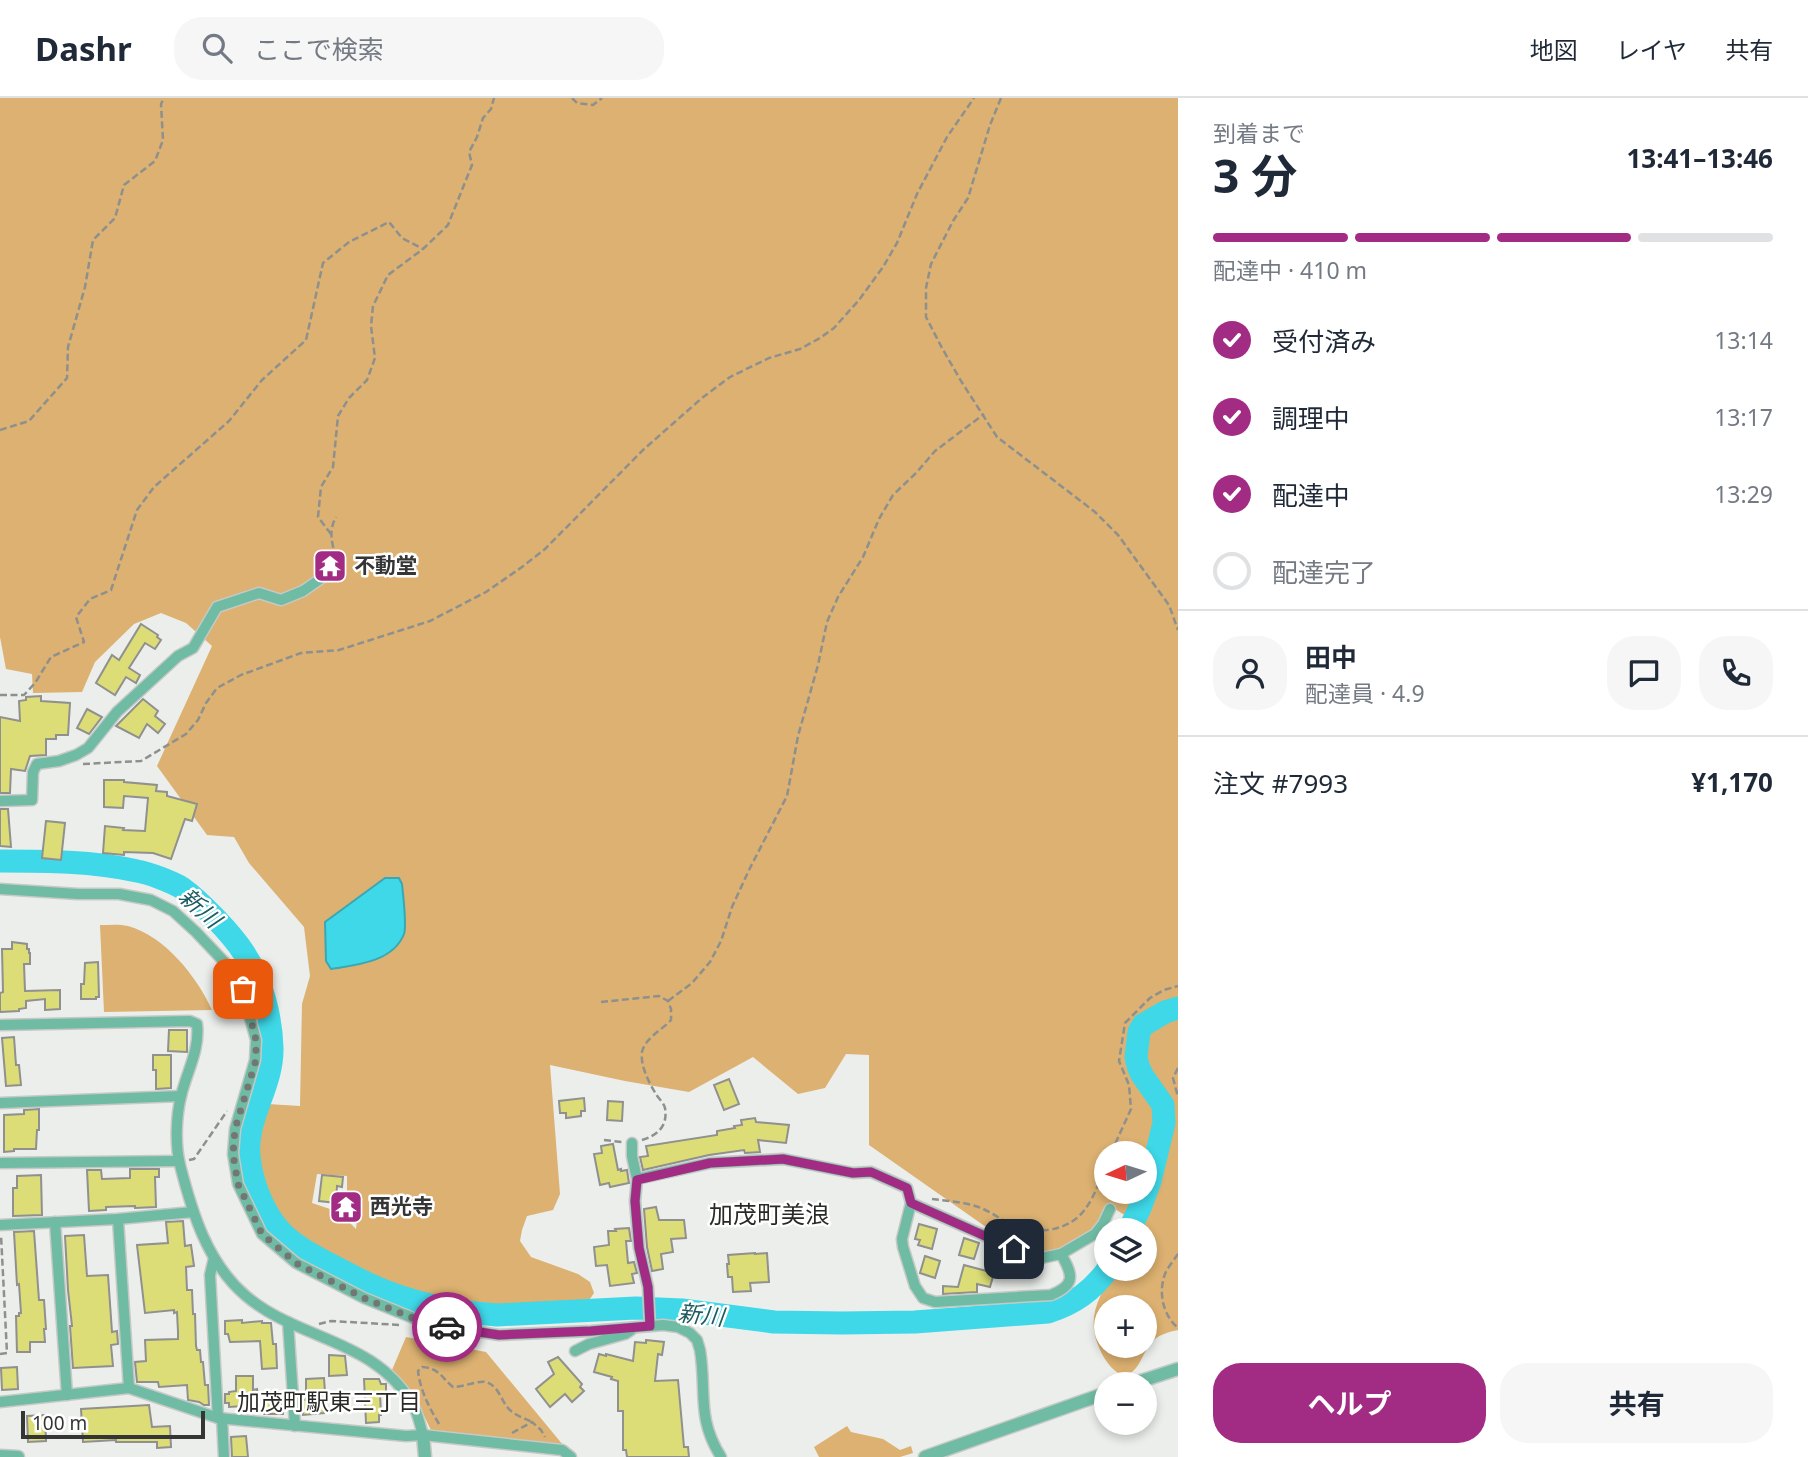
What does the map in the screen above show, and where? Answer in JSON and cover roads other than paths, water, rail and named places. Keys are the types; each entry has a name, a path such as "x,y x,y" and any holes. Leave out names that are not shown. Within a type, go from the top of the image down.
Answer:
{"street":[{"path":"0,801 32,800 33,772 37,764 59,761 88,748 117,712 178,656 192,648 217,607 259,593 281,600 303,591 335,568"},
{"path":"0,889 119,894 151,900 173,911 232,970 243,989 256,1040 256,1060 235,1129 233,1154 238,1184 262,1234 296,1263 364,1298 428,1324 499,1335 636,1327 650,1323 678,1327 690,1332 697,1339 702,1357 705,1423 721,1457"},
{"path":"0,1026 190,1021 197,1024 197,1048 181,1096 177,1125 179,1161 201,1234 230,1280 247,1297 288,1322 369,1358 393,1378 414,1406 423,1435 425,1457"},
{"path":"0,1103 181,1096"},
{"path":"632,1143 637,1180 635,1201 639,1248 648,1287 650,1323"},
{"path":"637,1180 710,1163 783,1159 853,1173 871,1172 907,1188 911,1203 902,1239 903,1247 915,1286 923,1298 935,1302 1052,1295 1069,1286 1071,1278 1062,1254"},
{"path":"0,1163 179,1161"},
{"path":"911,1203 1032,1258 1062,1254 1096,1234 1110,1209"},
{"path":"0,1225 193,1212"},
{"path":"118,1219 130,1388"},
{"path":"55,1222 67,1395"},
{"path":"214,1258 210,1276 224,1457"},
{"path":"288,1322 295,1426"},
{"path":"575,1351 589,1344 625,1334 636,1327"},
{"path":"1157,1376 1178,1369"},
{"path":"0,1402 130,1388 220,1418 562,1450 571,1457"},
{"path":"925,1457 1094,1397"},
{"path":"0,1456 18,1457"}],"water":[{"path":"385,878 399,878 402,884 405,930 399,943 391,951 373,960 331,969 326,961 325,922"}],"waterway":[{"name":"新川","path":"0,861 86,863 148,874 182,888 224,928 239,945 256,975 270,1023 271,1062 249,1142 250,1166 259,1197 275,1225 293,1243 331,1265 388,1292 434,1306 497,1315 636,1308 682,1310 774,1322 915,1322 1048,1312 1082,1296 1098,1281"},
{"name":"新川","path":"1135,1218 1150,1181 1164,1123 1163,1105 1138,1066 1136,1057 1139,1032 1143,1025 1178,1008"}],"place":[{"name":"不動堂","path":"330,566"},
{"name":"西光寺","path":"346,1207"}],"district":[{"name":"加茂町美浪","path":"769,1215"},
{"name":"加茂町駅東三丁目","path":"329,1402"}]}
